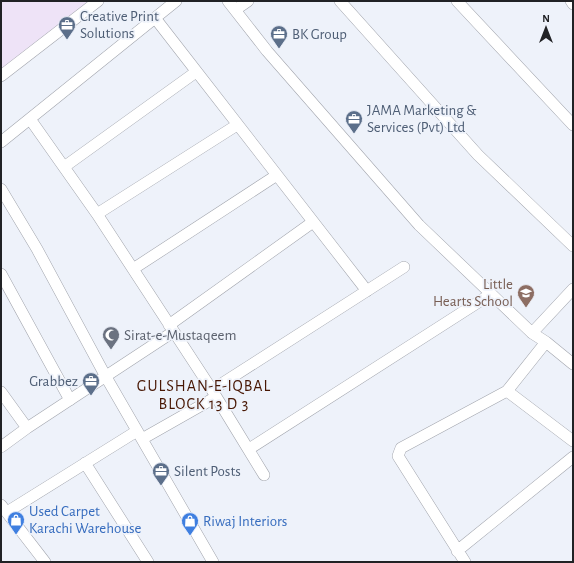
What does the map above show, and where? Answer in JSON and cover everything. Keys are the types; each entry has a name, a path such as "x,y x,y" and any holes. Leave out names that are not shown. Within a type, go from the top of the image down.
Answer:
{"street":[{"path":"1,76 98,1"},
{"path":"1,142 176,1"},
{"path":"228,1 267,51 419,225 532,333 572,363"},
{"path":"235,10 248,1"},
{"path":"340,1 478,155 573,246"},
{"path":"456,1 573,125"},
{"path":"155,18 367,291"},
{"path":"64,168 196,72"},
{"path":"30,119 97,214 214,393 264,475"},
{"path":"97,214 237,125"},
{"path":"132,269 277,175"},
{"path":"1,189 37,249 106,377 213,562"},
{"path":"1,447 27,428 106,377 313,222"},
{"path":"45,562 4,509 214,393 404,267"},
{"path":"1,274 70,400"},
{"path":"532,333 573,289"},
{"path":"249,449 491,294"},
{"path":"465,562 398,456 399,452 401,448 507,391 546,342"},
{"path":"507,391 573,441"},
{"path":"1,392 27,428"},
{"path":"457,551 573,457"},
{"path":"85,463 148,562"}],"shaded area":[{"path":"1,1 98,1 1,76"}],"place":[{"name":"Creative Print Solutions","path":"67,40"},
{"name":"BK Group","path":"279,49"},
{"name":"JAMA Marketing & Services (Pvt) Ltd","path":"354,134"},
{"name":"Little Hearts School","path":"526,308"},
{"name":"Sirat-e-Mustaqeem","path":"111,350"},
{"name":"Grabbez","path":"91,396"},
{"name":"Silent Posts","path":"161,486"},
{"name":"Used Carpet Karachi Warehouse","path":"16,535"},
{"name":"Riwaj Interiors","path":"190,536"}],"district":[{"name":"GULSHAN-E-IQBAL BLOCK 13 D 3","path":"204,395"}]}
